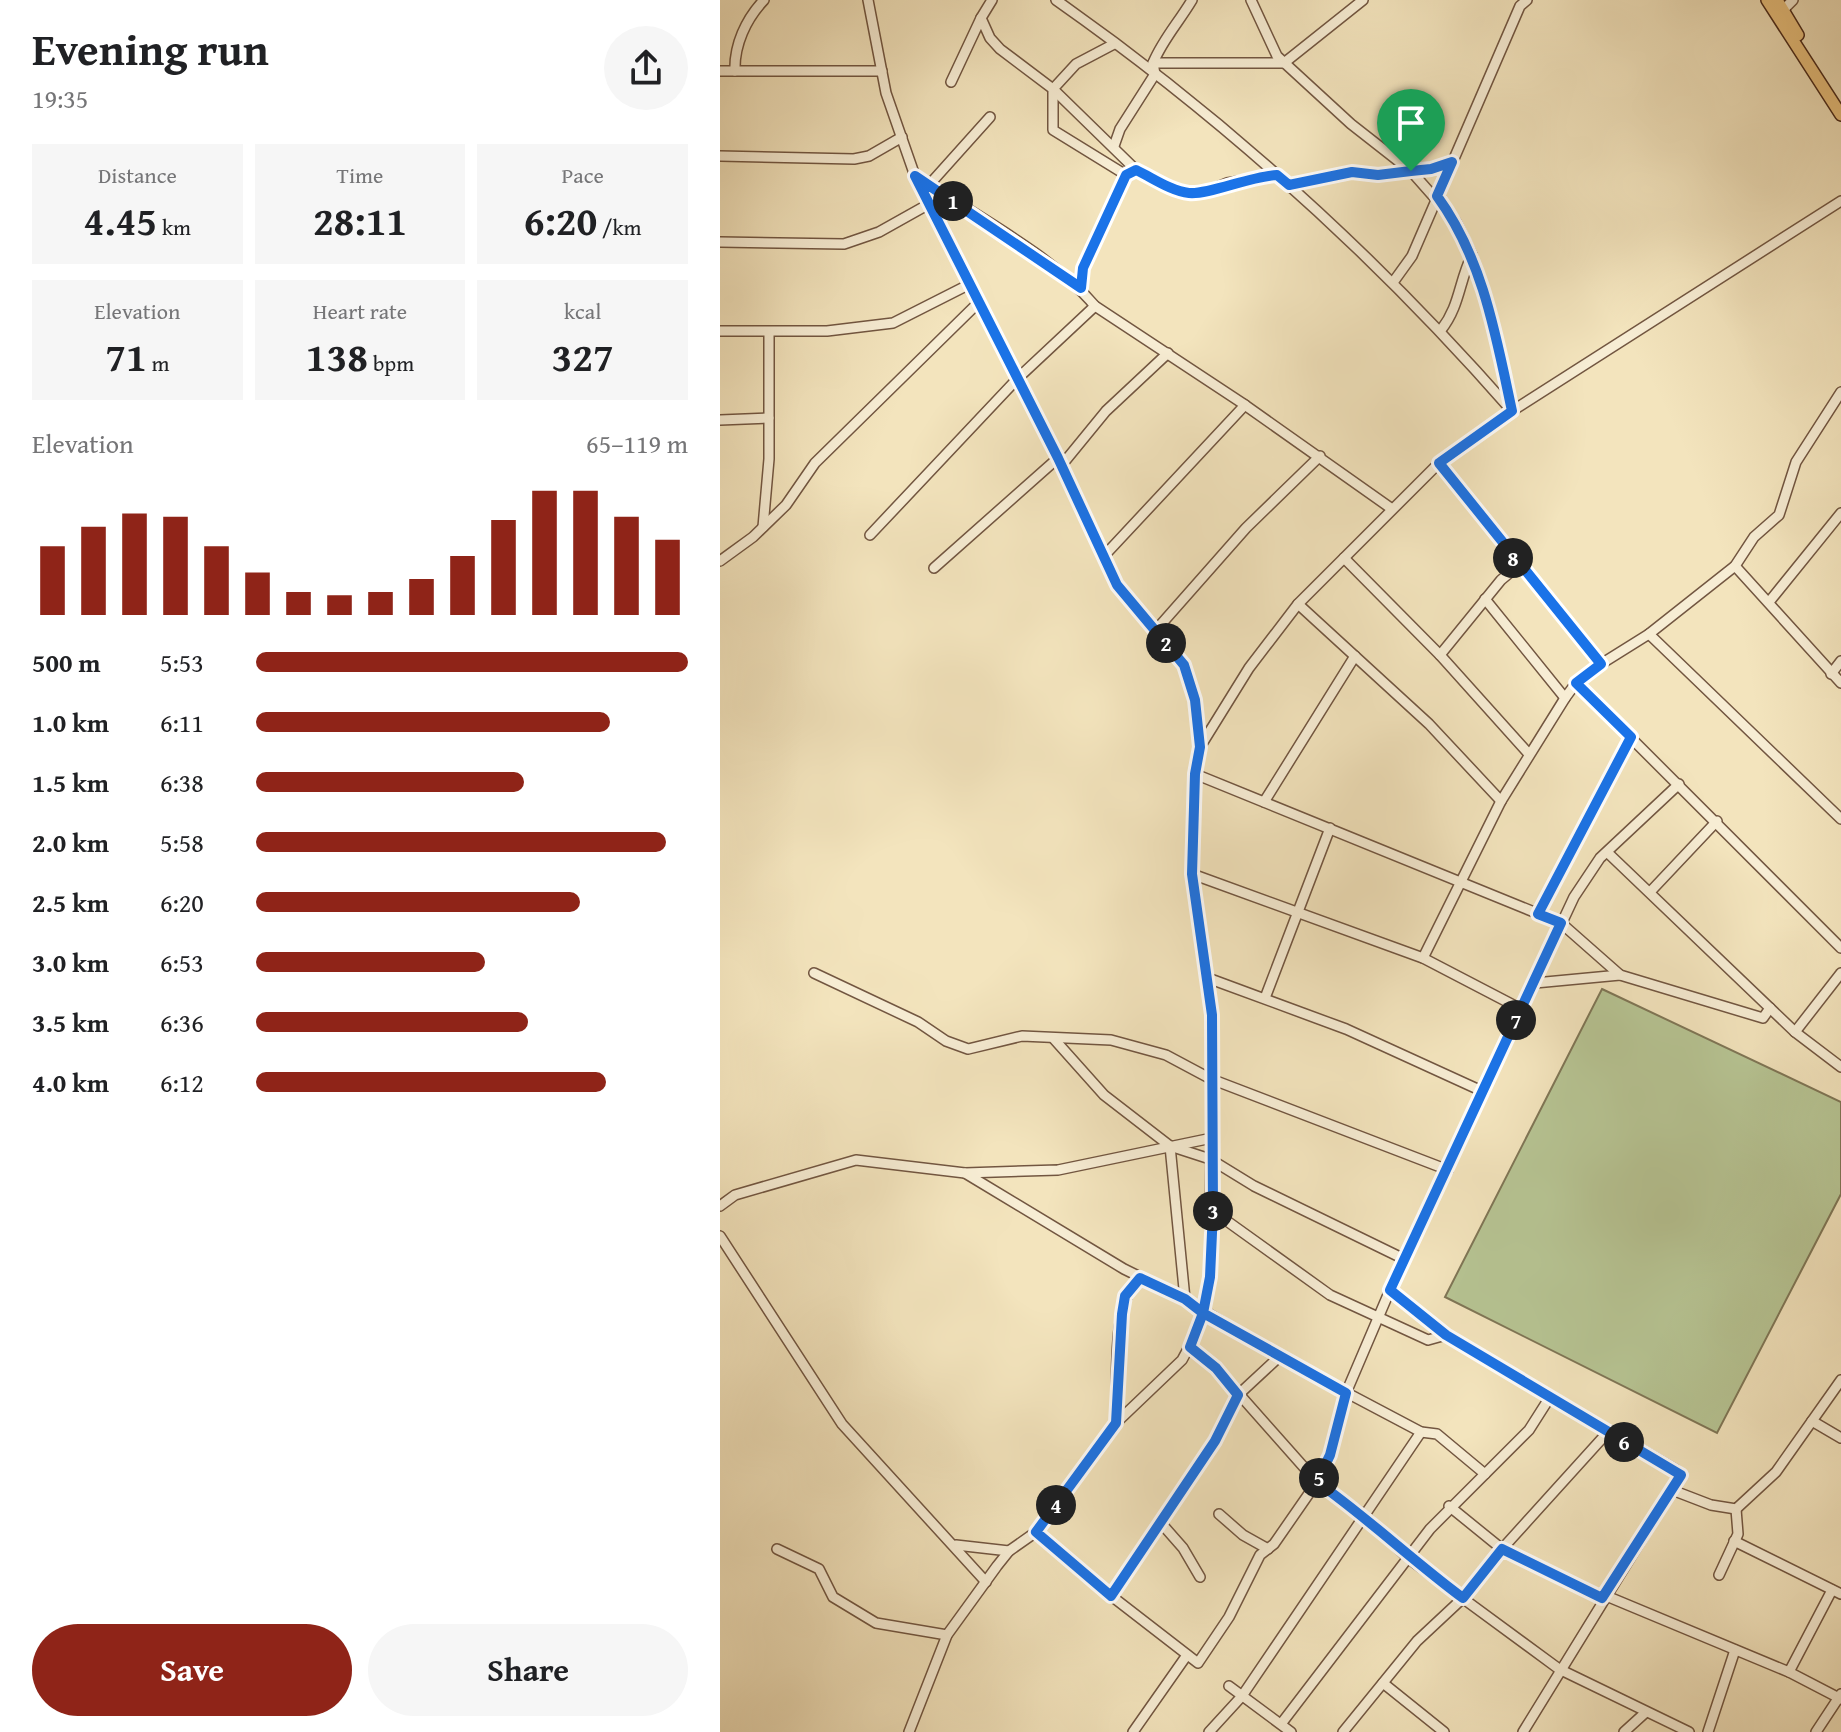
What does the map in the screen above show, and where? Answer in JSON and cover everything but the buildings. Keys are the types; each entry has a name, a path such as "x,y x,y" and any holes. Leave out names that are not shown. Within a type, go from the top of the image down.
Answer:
{"main road":[{"path":"1767,0 1841,115"},
{"path":"1780,5 1841,103"}],"street":[{"path":"735,71 735,52 746,25 764,0"},
{"path":"868,0 882,71 915,176 1060,462 1117,585 1184,665 1195,700 1200,747 1195,774 1192,874 1212,1015 1210,1159 1213,1211 1210,1277 1203,1313 1190,1347 1164,1378 1116,1423 1036,1532 1009,1551 947,1635 909,1732"},
{"path":"951,82 992,0"},
{"path":"1056,0 1155,74 1289,185 1394,281 1512,411"},
{"path":"1114,146 1120,129 1155,74 1153,63 1170,29 1192,0"},
{"path":"1251,0 1277,56 1360,132 1411,171 1437,196 1456,222 1472,255 1495,332 1512,411"},
{"path":"1153,63 1284,63 1363,0"},
{"path":"1394,281 1412,256 1523,3 1510,0"},
{"path":"1780,5 1793,0"},
{"path":"981,18 990,38 1000,49 1053,89 1136,170 1190,193 1277,175"},
{"path":"1114,44 1076,64 1053,89 1053,130 1126,175"},
{"path":"720,71 882,71"},
{"path":"929,185 990,117"},
{"path":"720,156 854,159 869,156 902,137"},
{"path":"1289,185 1352,172 1378,175 1431,169 1452,162"},
{"path":"1081,288 1083,268 1126,175 1136,170"},
{"path":"915,176 1081,288 1095,306 1320,456 1392,509"},
{"path":"1200,747 1249,668 1298,604 1439,463 1512,411 1841,201"},
{"path":"720,242 844,244 879,232 929,204"},
{"path":"1441,330 1459,303 1461,277 1472,255"},
{"path":"720,331 769,333 893,323 970,284"},
{"path":"720,561 786,505 815,463 979,302"},
{"path":"870,535 1018,378 1095,306"},
{"path":"763,527 769,418 769,333"},
{"path":"934,568 1060,462 1106,411 1168,353"},
{"path":"1423,958 1501,801 1528,753 1576,683 1649,634 1735,566 1754,537 1779,515 1796,462 1841,392"},
{"path":"1104,556 1245,405"},
{"path":"720,420 769,418"},
{"path":"1156,630 1246,528 1320,456"},
{"path":"1439,463 1601,664"},
{"path":"1769,602 1841,513"},
{"path":"1344,558 1440,655 1528,753"},
{"path":"1440,655 1485,599 1519,565"},
{"path":"1735,566 1841,683"},
{"path":"1485,599 1565,698"},
{"path":"1298,604 1429,724 1501,801"},
{"path":"1649,634 1841,819"},
{"path":"1264,802 1355,656"},
{"path":"1831,674 1841,661"},
{"path":"1576,683 1841,948"},
{"path":"1538,914 1631,737"},
{"path":"1195,774 1561,923 1620,975"},
{"path":"1036,1532 1111,1596 1198,1663 1229,1617 1260,1555 1268,1549 1317,1482 1330,1455 1346,1393 1376,1319 1561,923 1592,868 1679,784"},
{"path":"1650,892 1717,821"},
{"path":"1265,998 1330,828"},
{"path":"1609,854 1795,1032 1841,1067"},
{"path":"1192,874 1423,958 1521,1009"},
{"path":"814,973 918,1022 946,1041 968,1049 1022,1036 1111,1040 1166,1055 1211,1079 1448,1170"},
{"path":"1795,1032 1841,973"},
{"path":"1535,983 1620,975 1763,1018 1770,1008"},
{"path":"1205,977 1346,1029 1484,1092"},
{"path":"1054,1039 1104,1095 1170,1146 1210,1159 1254,1186 1404,1259"},
{"path":"720,1206 735,1195 818,1168 856,1160 965,1173 1058,1170 1212,1138"},
{"path":"1170,1146 1185,1299"},
{"path":"965,1173 1140,1278 1185,1299 1203,1313 1279,1357 1421,1432 1437,1434 1485,1474"},
{"path":"1213,1211 1330,1295 1376,1319 1428,1340 1446,1335"},
{"path":"720,1236 842,1424 956,1545 986,1582"},
{"path":"1116,1423 1122,1314 1125,1296 1140,1278"},
{"path":"1390,1290 1446,1335 1681,1475 1603,1596 1523,1732"},
{"path":"1190,1347 1216,1368 1317,1482 1365,1516 1408,1558 1559,1669 1689,1732"},
{"path":"1111,1596 1200,1459 1215,1441 1238,1395 1279,1357"},
{"path":"1736,1509 1776,1472 1841,1380"},
{"path":"1281,1724 1449,1506 1529,1430 1550,1397"},
{"path":"1812,1421 1841,1438"},
{"path":"1209,1732 1242,1696 1292,1625 1315,1584 1421,1432"},
{"path":"1343,1732 1417,1641 1463,1598 1502,1549 1607,1433"},
{"path":"1672,1490 1711,1505 1736,1509"},
{"path":"1449,1506 1502,1549 1603,1596 1789,1672 1840,1697 1816,1732"},
{"path":"1719,1575 1738,1534 1736,1509"},
{"path":"1219,1514 1243,1535 1268,1549"},
{"path":"1161,1523 1183,1548 1200,1577"},
{"path":"1734,1541 1836,1592 1789,1672"},
{"path":"956,1545 1009,1551"},
{"path":"777,1549 819,1569 833,1597 876,1623 947,1635"},
{"path":"1708,1732 1735,1650"},
{"path":"1133,1732 1187,1655"},
{"path":"1383,1683 1444,1732"},
{"path":"1229,1686 1291,1732"},
{"path":"1624,1732 1646,1712"}],"green space":[{"path":"1602,989 1841,1102 1841,1194 1717,1433 1445,1297"}],"route":[{"path":"1411,171 1378,175 1352,172 1289,185 1277,175 1266,175 1227,183 1203,193 1190,193 1178,191 1136,170 1126,175 1105,227 1083,268 1081,288 915,176 1058,458 1117,585 1184,665 1195,700 1200,747 1195,774 1192,874 1212,1015 1210,1159 1213,1211 1210,1277 1203,1313 1190,1347 1216,1368 1238,1395 1215,1441 1200,1459 1154,1535 1111,1596 1036,1532 1116,1423 1122,1314 1125,1296 1140,1278 1185,1299 1203,1313 1346,1393 1330,1455 1317,1482 1365,1516 1408,1558 1463,1598 1502,1549 1602,1598 1681,1475 1446,1335 1390,1290 1561,923 1538,914 1631,737 1576,683 1601,664 1439,463 1512,411 1495,332 1472,255 1456,222 1437,196 1452,162 1411,171"}]}
